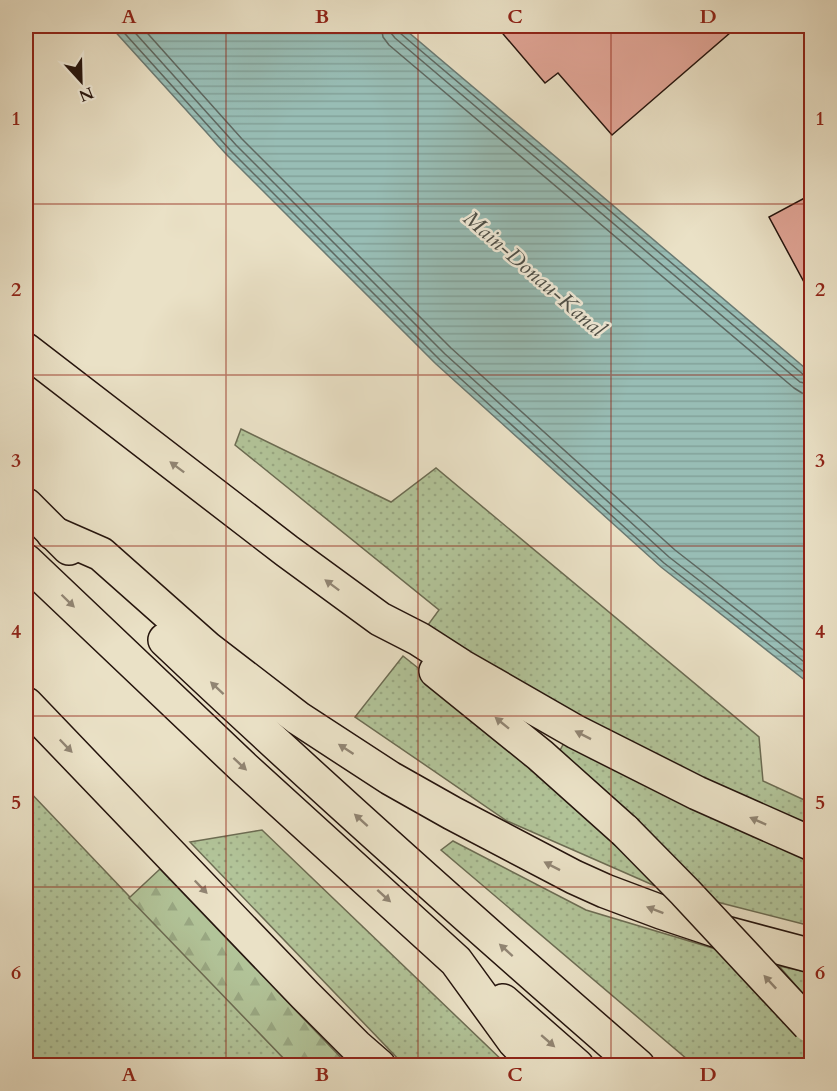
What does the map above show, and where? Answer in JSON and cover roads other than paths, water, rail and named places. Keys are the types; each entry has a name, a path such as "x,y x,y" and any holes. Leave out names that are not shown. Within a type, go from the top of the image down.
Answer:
{"highway":[{"path":"26,350 287,551 380,619 419,639 461,666 576,732 697,793 812,844"},
{"path":"26,505 267,735 638,1065"},
{"path":"53,533 101,554 207,648 298,718 390,778 452,813 573,877 605,891 718,931 812,956"},
{"path":"26,561 253,776 456,961 577,1065"},
{"path":"380,619 409,651 455,685 540,755 625,831 686,892 810,1026"},
{"path":"26,704 369,1059"},
{"path":"456,961 514,1041 538,1065"}],"water":[{"name":"Main-Donau-Kanal","path":"110,26 401,26 811,373 811,685 661,567 436,364 226,154"}]}
